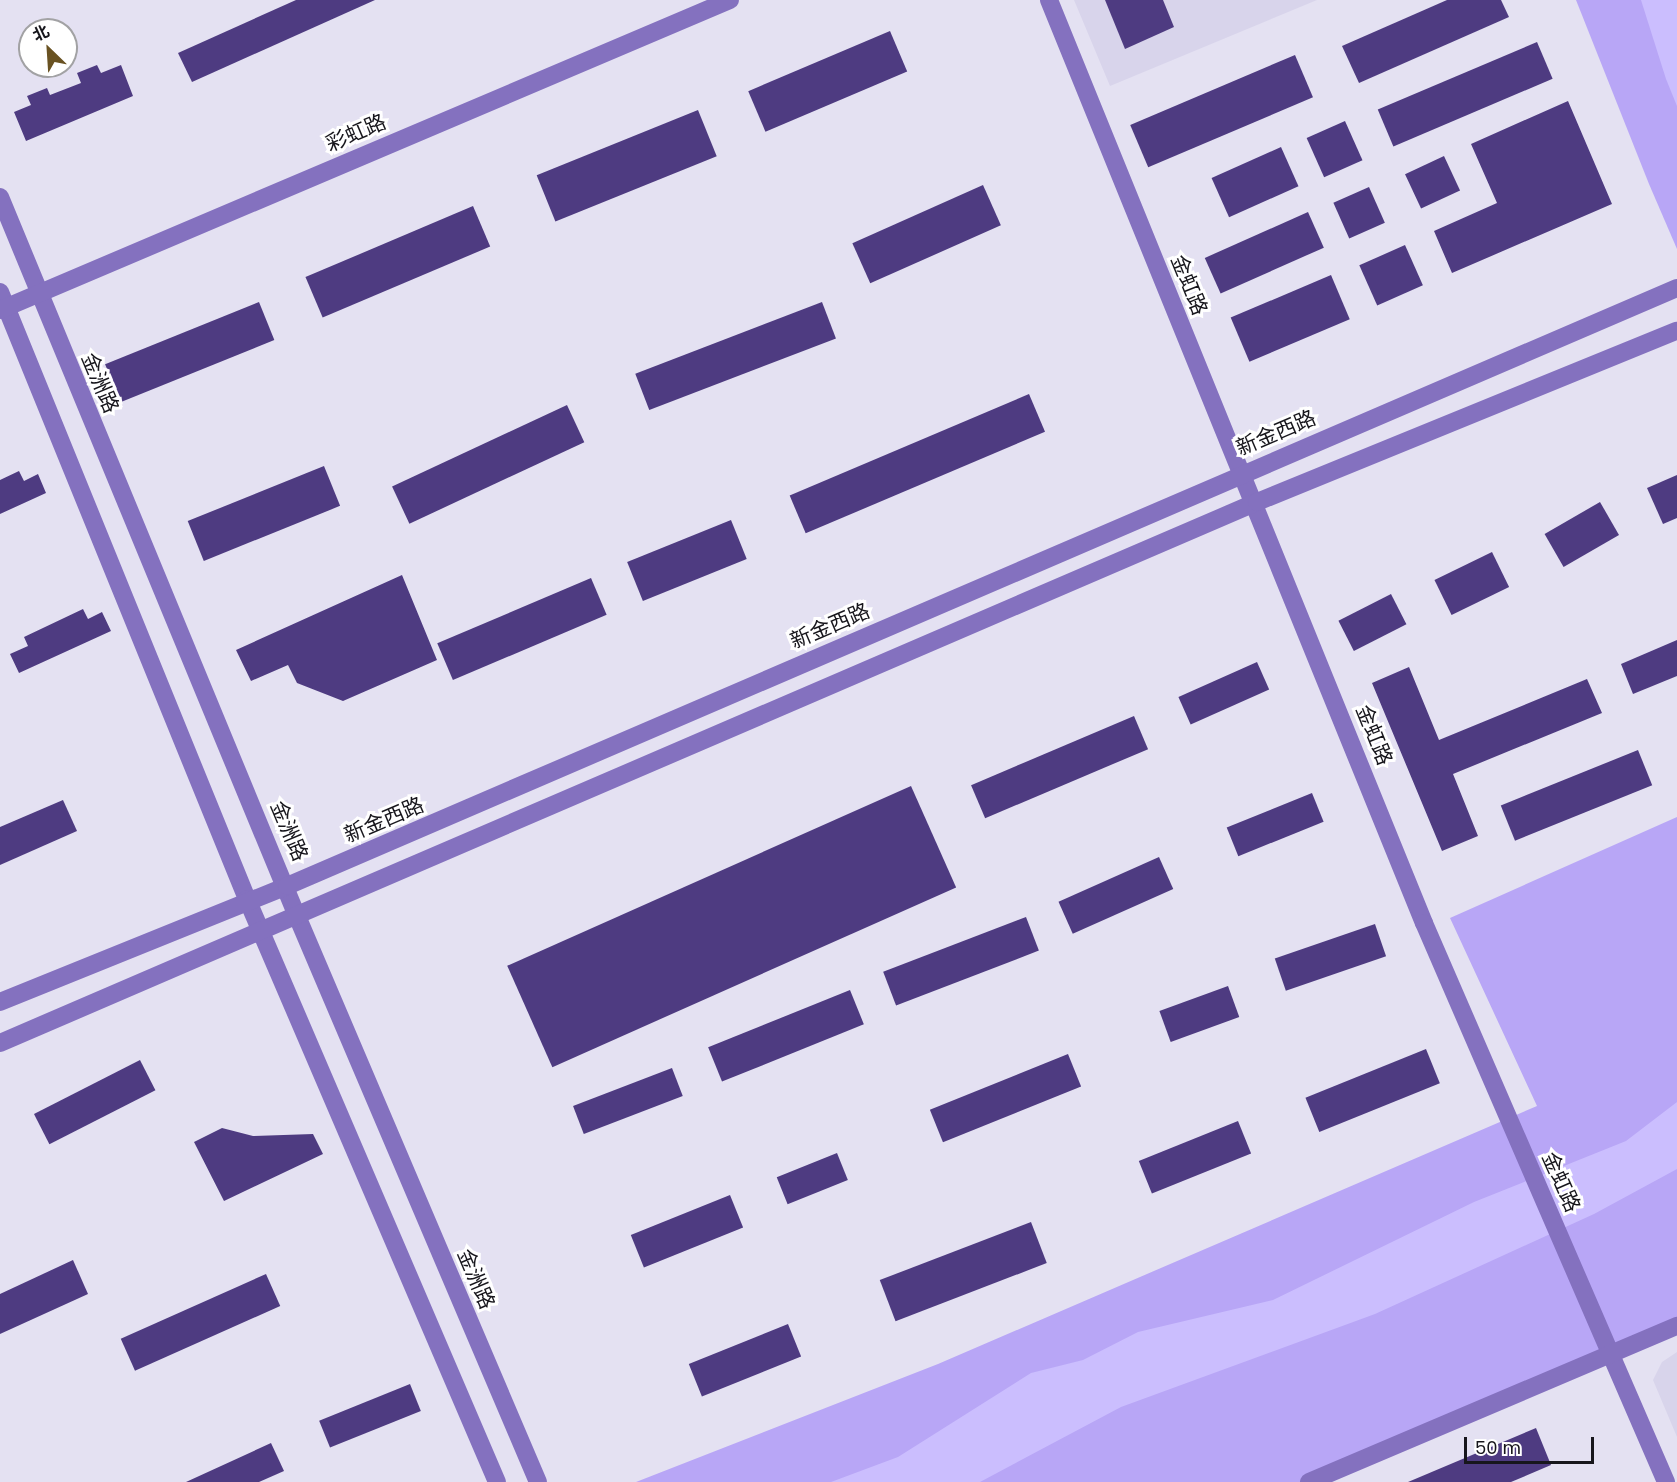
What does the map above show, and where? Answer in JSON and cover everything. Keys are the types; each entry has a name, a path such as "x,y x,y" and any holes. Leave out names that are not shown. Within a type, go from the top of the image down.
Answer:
{"main road":[{"name":"彩虹路","path":"2,303 37,292 730,0"},
{"name":"金虹路","path":"1048,0 1242,472 1257,502 1424,923 1666,1482"},
{"name":"金洲路","path":"0,197 37,292 287,886 297,916 538,1482"},
{"name":"新金西路","path":"0,1002 247,899 287,886 1242,472 1677,288"},
{"path":"2,303 247,899 497,1482"},
{"path":"0,1043 1257,502 1677,331"},
{"path":"1309,1482 1677,1326"}],"shaded area":[{"path":"1074,0 1317,0 1110,86"},
{"path":"1576,0 1677,0 1677,249 1649,184"},
{"path":"1641,0 1677,0 1677,106 1666,79"},
{"path":"1677,817 1677,1326 1309,1482 636,1482 938,1364 1537,1106 1450,918"},
{"path":"1677,1102 1677,1169 1594,1214 1375,1314 1121,1407 980,1482 831,1482 898,1457 1031,1373 1083,1360 1138,1332 1273,1300 1474,1202 1626,1141"},
{"path":"1677,1352 1677,1437 1653,1380 1662,1362"}],"building":[{"path":"296,0 375,0 192,82 178,53"},
{"path":"1105,0 1163,0 1174,27 1125,49"},
{"path":"1447,0 1501,0 1509,17 1359,83 1342,46"},
{"path":"890,31 907,72 765,132 748,91"},
{"path":"1537,42 1553,79 1393,146 1378,110"},
{"path":"1295,55 1313,97 1148,167 1130,125"},
{"path":"97,65 101,73 121,65 133,96 26,141 14,112 31,105 27,96 47,88 50,95 81,83 78,73"},
{"path":"1568,101 1612,204 1452,273 1434,231 1497,203 1471,144"},
{"path":"698,110 717,156 555,222 537,175"},
{"path":"1345,121 1362,160 1324,177 1307,138"},
{"path":"1281,147 1298,186 1229,217 1212,178"},
{"path":"1444,156 1460,190 1421,209 1405,174"},
{"path":"983,185 1001,225 870,283 852,243"},
{"path":"1369,187 1385,223 1349,238 1333,203"},
{"path":"473,206 490,247 323,318 305,277"},
{"path":"1308,212 1324,248 1221,294 1205,258"},
{"path":"1405,245 1423,285 1377,306 1359,265"},
{"path":"1331,275 1350,319 1249,362 1231,318"},
{"path":"259,302 274,340 120,402 105,364"},
{"path":"822,302 836,338 649,410 635,374"},
{"path":"1029,394 1045,432 806,533 790,496"},
{"path":"567,405 584,442 409,524 392,487"},
{"path":"324,466 340,506 204,561 188,521"},
{"path":"19,471 24,481 38,474 46,493 0,514 0,480"},
{"path":"1677,475 1677,518 1663,524 1647,488"},
{"path":"1600,502 1619,535 1564,567 1545,534"},
{"path":"731,520 747,559 643,601 627,562"},
{"path":"1492,552 1509,587 1452,615 1434,580"},
{"path":"402,575 437,660 343,701 297,683 288,665 251,681 236,650"},
{"path":"591,578 607,615 453,680 437,643"},
{"path":"1391,594 1406,624 1354,651 1338,621"},
{"path":"83,609 88,619 102,612 111,631 19,673 10,654 28,646 24,637"},
{"path":"1677,640 1677,676 1633,694 1621,664"},
{"path":"1257,662 1269,689 1191,724 1178,697"},
{"path":"1409,667 1439,740 1587,679 1602,713 1453,774 1478,836 1442,851 1372,683"},
{"path":"1134,716 1148,749 985,818 971,785"},
{"path":"1638,750 1652,785 1515,841 1501,805"},
{"path":"911,786 956,887 552,1067 507,966"},
{"path":"1312,793 1324,822 1238,856 1227,827"},
{"path":"63,800 77,831 0,865 0,827"},
{"path":"1159,857 1173,889 1073,934 1059,902"},
{"path":"1026,917 1039,951 896,1005 883,972"},
{"path":"1375,924 1386,956 1286,991 1275,959"},
{"path":"1228,986 1239,1017 1171,1042 1159,1011"},
{"path":"850,990 864,1024 722,1082 708,1047"},
{"path":"1426,1049 1440,1083 1319,1132 1305,1098"},
{"path":"1068,1054 1081,1086 943,1142 930,1110"},
{"path":"140,1060 155,1090 49,1144 34,1114"},
{"path":"672,1068 683,1096 584,1134 573,1106"},
{"path":"1238,1121 1251,1153 1152,1194 1139,1161"},
{"path":"222,1128 253,1136 313,1134 323,1154 224,1201 194,1142"},
{"path":"837,1153 848,1180 788,1204 777,1177"},
{"path":"730,1195 743,1227 644,1268 631,1235"},
{"path":"1031,1222 1047,1263 896,1321 880,1280"},
{"path":"73,1260 88,1294 0,1334 0,1294"},
{"path":"266,1274 280,1306 135,1371 121,1339"},
{"path":"788,1324 801,1356 702,1397 689,1364"},
{"path":"410,1384 421,1411 330,1448 319,1421"},
{"path":"1536,1428 1551,1465 1511,1482 1408,1482"},
{"path":"271,1443 284,1471 259,1482 186,1482"}]}
